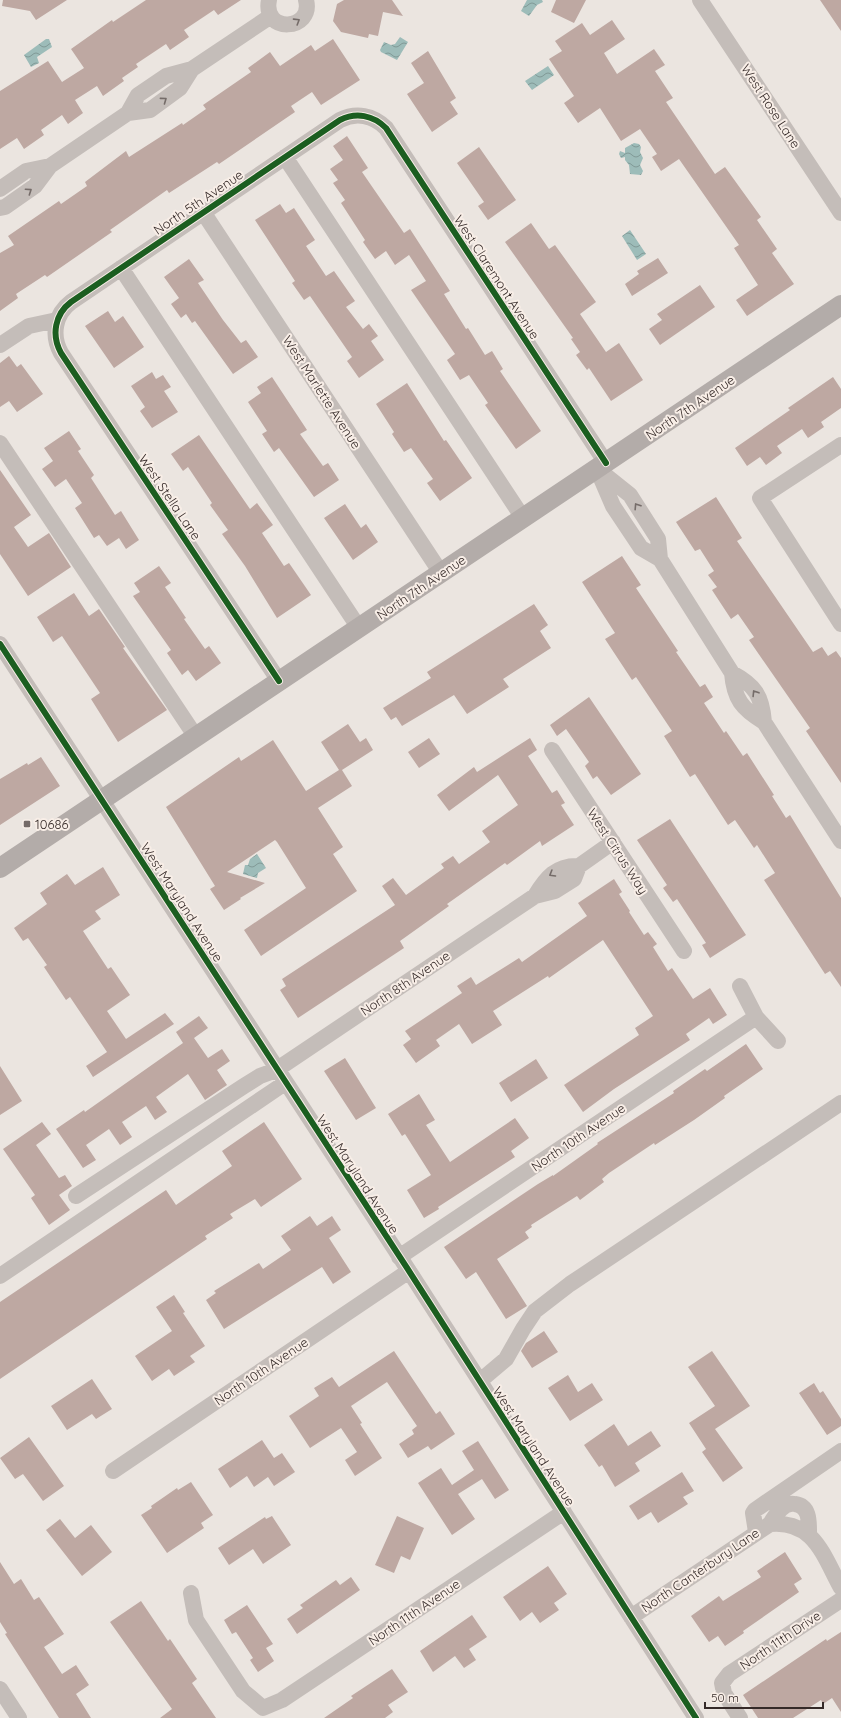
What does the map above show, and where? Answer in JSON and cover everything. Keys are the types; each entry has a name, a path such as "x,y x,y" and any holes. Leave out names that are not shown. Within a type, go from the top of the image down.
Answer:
{"main road":[{"name":"North 7th Avenue","path":"0,868 841,305"}],"street":[{"path":"269,0 268,9 271,16 281,24 295,24 305,14 306,0"},
{"name":"West Rose Lane","path":"700,0 841,213"},
{"path":"0,208 5,207 35,186 50,166 128,113 138,96 166,76 192,69 271,16"},
{"name":"North 5th Avenue","path":"58,320 68,304 285,156 340,120 359,115"},
{"name":"West Claremont Avenue","path":"359,115 376,120 389,131 601,466"},
{"path":"285,156 524,518"},
{"path":"0,189 26,171 50,166"},
{"name":"West Marlette Avenue","path":"203,212 441,573"},
{"path":"121,268 360,628"},
{"path":"0,345 29,326 58,320"},
{"name":"West Stella Lane","path":"58,320 56,340 61,353 279,681"},
{"path":"0,443 196,737"},
{"path":"841,445 760,498 841,624"},
{"path":"601,466 630,495 658,539 660,559"},
{"path":"601,466 613,506 642,548 660,559 732,673 733,691 748,713 764,722 841,841"},
{"path":"634,538 650,527"},
{"name":"West Maryland Avenue","path":"0,644 103,799 276,1070 409,1271 696,1718"},
{"name":"West Citrus Way","path":"552,750 684,951"},
{"name":"North 8th Avenue","path":"76,1196 244,1086 260,1076 276,1070 535,896 546,878 567,865 579,866 613,842"},
{"path":"740,986 756,1017 778,1041"},
{"name":"North 10th Avenue","path":"399,1257 756,1017"},
{"path":"0,1276 285,1083"},
{"path":"480,1382 506,1359 535,1311 564,1288 841,1103"},
{"name":"North 10th Avenue","path":"113,1471 409,1271"},
{"path":"756,1532 753,1513 755,1510 841,1451"},
{"path":"770,1524 781,1509 791,1503 801,1504 809,1517 809,1534"},
{"name":"North 11th Avenue","path":"191,1593 196,1620 244,1691 263,1708 282,1700 564,1512"},
{"path":"770,1524 782,1523 795,1525 809,1534 821,1551 841,1588"},
{"name":"North Canterbury Lane","path":"631,1617 770,1524"},
{"name":"North 11th Drive","path":"740,1718 724,1693 722,1683 729,1674 841,1600"},
{"path":"0,1689 19,1718"}],"water":[{"path":"527,0 542,0 543,2 537,5 529,16 521,11"},
{"path":"400,37 408,42 397,60 381,52 380,50 384,42 391,45 395,44"},
{"path":"46,39 49,39 52,47 37,57 39,63 31,67 24,55"},
{"path":"548,66 554,75 532,90 525,81"},
{"path":"634,143 639,144 641,147 640,152 643,158 640,165 643,171 641,175 630,174 629,165 625,160 625,157 621,158 619,154 620,151 625,153 625,148"},
{"path":"630,230 646,254 637,260 622,236"},
{"path":"257,854 266,868 258,873 257,878 243,874 245,865 248,865 250,859"}],"building":[{"path":"3,0 67,0 36,20 30,11 2,6"},
{"path":"146,0 241,0 218,15 214,10 184,30 189,37 170,50 166,44 136,64 138,67 122,78 124,81 103,96 97,86 75,100 83,113 68,124 62,115 41,130 44,135 24,149 17,138 0,149 0,91 48,61 62,82 84,68 71,49 112,20 113,22"},
{"path":"344,0 392,0 403,16 383,12 378,36 369,34 368,38 341,32 333,21 337,4"},
{"path":"556,0 586,0 574,23 551,12"},
{"path":"820,0 841,0 841,31"},
{"path":"612,20 625,39 604,53 617,74 654,49 665,65 655,71 673,98 666,102 715,174 725,167 761,217 757,220 777,249 772,253 794,284 747,316 736,300 758,285 734,248 739,245 679,159 661,171 652,157 657,154 640,129 621,141 600,108 578,123 564,103 574,96 549,59 562,51 555,41 582,23 590,35"},
{"path":"333,39 360,80 321,105 312,92 291,106 295,112 219,164 217,162 169,193 167,190 110,230 112,232 47,277 45,275 16,294 18,298 0,311 0,253 14,245 8,236 59,201 61,204 87,186 85,182 126,151 129,157 182,123 183,125 206,109 203,105 251,72 248,68 270,52 280,66 311,45 315,51"},
{"path":"428,51 456,98 450,102 458,114 432,132 407,94 424,83 411,63"},
{"path":"347,136 368,168 362,172 404,233 410,229 450,291 444,294 466,329 468,328 485,355 492,351 503,369 500,371 541,431 516,449 485,405 488,403 469,375 460,380 447,360 455,354 411,290 426,281 409,255 395,265 386,251 375,259 363,242 365,240 341,203 345,200 333,183 338,180 330,169 343,160 333,146"},
{"path":"479,147 516,200 488,220 478,206 484,202 457,163"},
{"path":"280,204 286,213 294,208 315,240 306,246 326,276 334,271 355,301 346,307 363,329 369,324 378,336 371,341 384,360 359,378 347,361 352,357 310,296 304,300 292,283 295,281 255,220"},
{"path":"531,223 549,249 555,245 596,302 580,314 606,352 619,343 643,380 611,401 589,368 587,370 576,355 580,352 571,339 573,338 505,242"},
{"path":"658,258 668,273 632,296 625,284 639,274 637,271"},
{"path":"189,259 204,280 198,283 223,320 241,343 246,340 258,357 233,374 195,321 192,323 186,314 181,318 171,304 179,298 164,277"},
{"path":"700,285 715,307 660,345 649,329 662,320 657,314"},
{"path":"108,311 115,322 123,316 144,347 114,368 85,326"},
{"path":"9,356 17,367 21,364 43,394 17,412 9,401 0,407 0,363"},
{"path":"152,372 156,379 163,375 171,387 164,391 178,412 152,428 140,411 145,407 131,386"},
{"path":"272,377 307,430 300,434 323,466 328,463 339,480 314,497 279,448 274,452 262,434 267,431 248,402 261,393 257,387"},
{"path":"833,377 841,389 841,408 821,422 824,427 808,438 802,429 777,446 782,453 766,465 760,457 747,466 735,448 790,410 788,408"},
{"path":"407,383 444,441 446,440 472,478 440,501 427,483 433,479 411,448 404,452 392,434 394,432 376,404"},
{"path":"69,431 81,449 78,451 94,475 91,478 115,515 121,511 139,540 126,549 119,538 107,546 99,535 94,538 75,508 82,503 66,479 55,487 42,469 53,461 44,448"},
{"path":"199,435 250,509 257,503 273,525 262,533 284,566 289,563 311,595 277,618 245,566 222,534 228,530 210,505 212,503 188,467 183,471 171,454"},
{"path":"0,470 31,515 14,527 28,547 49,533 71,567 28,596 0,554"},
{"path":"716,497 742,538 737,541 813,652 822,647 828,656 836,651 841,658 841,783 806,731 810,728 749,640 754,637 738,614 731,619 712,590 717,587 708,575 714,571 700,549 695,551 676,522"},
{"path":"345,504 361,528 366,524 378,542 353,560 324,518"},
{"path":"622,556 641,585 636,588 678,651 676,652 700,687 705,684 713,697 704,703 724,733 726,731 743,756 747,753 774,795 772,796 786,818 790,815 841,898 841,987 830,971 825,974 764,880 775,873 757,845 754,848 735,820 728,825 695,774 690,777 664,736 672,731 636,677 632,680 605,639 615,633 582,582"},
{"path":"159,566 171,583 165,587 186,618 184,619 205,649 209,646 221,663 196,681 188,670 182,675 167,653 171,650 133,596 140,592 134,583"},
{"path":"74,593 89,616 99,609 125,647 123,648 167,710 118,742 91,699 100,693 62,636 53,642 37,617"},
{"path":"534,604 548,625 540,631 551,648 503,679 509,687 467,714 454,695 402,726 396,717 391,720 383,708 431,678 427,672"},
{"path":"589,697 641,774 611,795 597,776 593,779 585,766 589,762 566,729 557,736 550,725"},
{"path":"348,724 360,742 366,738 373,750 342,770 352,786 318,808 343,847 333,854 357,891 261,956 244,930 306,888 277,842 275,840 227,872 265,883 240,898 241,899 224,910 210,889 215,886 166,807 239,757 241,761 273,740 306,791 339,770 321,742"},
{"path":"429,738 440,754 419,768 408,752"},
{"path":"530,738 537,750 528,756 552,793 557,790 565,803 561,805 574,825 542,846 540,841 507,865 505,863 447,904 449,906 400,941 404,948 298,1018 280,990 286,986 282,979 395,905 382,886 393,878 406,895 444,868 441,864 453,856 459,864 490,842 482,831 518,805 498,775 449,811 437,795 474,767 477,772"},
{"path":"41,757 60,786 0,825 0,779 27,763 28,765"},
{"path":"670,819 746,935 710,958 702,945 706,943 677,899 673,902 663,888 667,885 637,840"},
{"path":"103,867 120,895 95,911 101,919 83,931 108,969 111,967 130,995 107,1011 126,1039 165,1013 174,1024 93,1077 86,1066 107,1052 70,997 66,1000 44,967 47,965 28,938 23,941 14,928 47,904 40,893 67,874 75,885"},
{"path":"614,879 622,892 619,894 644,935 648,932 657,944 653,947 668,971 672,968 693,999 710,988 727,1015 713,1024 709,1018 686,1034 690,1040 614,1089 583,1112 564,1085 639,1035 635,1028 653,1016 603,940 549,978 548,976 493,1011 502,1025 472,1044 459,1024 436,1040 440,1046 416,1063 403,1045 411,1039 405,1031 462,993 457,986 471,977 476,985 519,958 522,962 587,916 578,903"},
{"path":"199,1016 208,1028 194,1038 208,1058 222,1049 230,1061 217,1070 227,1085 205,1100 188,1074 156,1097 167,1112 155,1120 146,1106 122,1122 132,1137 120,1145 109,1129 86,1145 96,1160 83,1168 56,1129 84,1110 85,1112 183,1043 176,1032"},
{"path":"746,1044 763,1069 724,1096 725,1098 694,1120 655,1145 654,1143 609,1173 602,1179 604,1182 580,1200 577,1196 531,1225 532,1227 525,1232 529,1238 497,1259 527,1306 506,1319 476,1272 466,1279 444,1247 538,1184 553,1176 598,1144 597,1143 674,1093 673,1091 705,1069 707,1071"},
{"path":"345,1058 376,1108 356,1120 324,1071"},
{"path":"536,1059 548,1078 511,1102 499,1083"},
{"path":"0,1066 22,1101 0,1115"},
{"path":"419,1094 435,1120 426,1125 450,1162 515,1118 529,1138 511,1151 515,1157 438,1207 439,1209 424,1218 407,1190 431,1175 405,1134 402,1136 388,1114"},
{"path":"42,1122 51,1134 36,1145 59,1178 65,1175 72,1186 59,1195 70,1210 49,1225 31,1198 35,1195 3,1149"},
{"path":"264,1122 302,1179 261,1207 255,1199 230,1214 233,1218 205,1236 207,1239 0,1379 0,1302 166,1190 176,1205 232,1166 222,1151"},
{"path":"310,1216 317,1226 332,1216 341,1230 329,1238 351,1272 333,1284 322,1267 224,1329 206,1300 216,1293 214,1291 259,1263 263,1269 291,1250 281,1236"},
{"path":"174,1295 185,1312 183,1313 205,1346 190,1356 195,1362 174,1376 169,1369 152,1381 135,1356 172,1331 156,1307"},
{"path":"544,1331 558,1352 532,1368 521,1351 526,1343"},
{"path":"394,1351 436,1414 440,1411 455,1434 431,1450 428,1446 408,1458 399,1444 414,1434 412,1430 417,1426 387,1382 351,1406 362,1423 360,1424 382,1458 355,1476 345,1460 357,1452 341,1428 310,1448 289,1416 319,1396 314,1388 332,1377 339,1387"},
{"path":"712,1351 750,1406 715,1429 743,1468 723,1482 702,1452 706,1449 689,1423 715,1406 688,1367"},
{"path":"568,1375 578,1392 592,1383 603,1400 570,1421 548,1388"},
{"path":"92,1379 112,1409 96,1419 92,1414 67,1430 51,1406"},
{"path":"814,1383 820,1393 823,1391 841,1419 841,1426 827,1435 799,1393"},
{"path":"614,1424 628,1446 651,1431 661,1446 635,1463 640,1471 615,1487 602,1465 599,1467 584,1445"},
{"path":"29,1437 64,1486 43,1501 23,1474 15,1479 0,1458"},
{"path":"262,1440 274,1458 282,1453 295,1472 274,1486 268,1477 254,1487 247,1476 230,1488 218,1469"},
{"path":"478,1441 509,1490 495,1499 482,1479 458,1494 475,1519 452,1535 418,1483 441,1468 452,1485 474,1470 462,1451"},
{"path":"682,1472 694,1491 683,1497 688,1504 658,1523 651,1512 638,1520 629,1506"},
{"path":"191,1482 213,1515 201,1523 204,1528 167,1553 141,1515 152,1508 151,1506 177,1488 178,1490"},
{"path":"272,1516 291,1545 263,1564 253,1549 229,1565 218,1548 265,1517 266,1519"},
{"path":"397,1516 424,1528 410,1560 401,1556 394,1573 375,1565"},
{"path":"60,1519 75,1538 91,1525 112,1552 82,1576 46,1530"},
{"path":"785,1552 802,1579 794,1584 799,1592 743,1631 744,1633 725,1646 718,1636 709,1642 691,1616 719,1596 723,1601 761,1577 757,1571"},
{"path":"0,1562 14,1584 21,1579 34,1600 39,1597 64,1634 44,1647 62,1674 76,1665 89,1685 76,1694 91,1718 59,1718 5,1634 7,1633 0,1622"},
{"path":"548,1566 567,1594 554,1603 559,1610 540,1623 532,1612 520,1621 503,1597"},
{"path":"351,1577 360,1590 297,1634 287,1619 303,1608 300,1605 336,1580 340,1585"},
{"path":"141,1601 168,1641 170,1639 197,1679 192,1683 216,1718 160,1718 172,1709 110,1622"},
{"path":"247,1605 273,1644 266,1648 274,1661 258,1672 250,1660 253,1658 236,1632 232,1634 224,1620"},
{"path":"472,1615 487,1637 469,1649 476,1660 464,1668 455,1656 433,1672 420,1651"},
{"path":"841,1632 841,1712 832,1698 823,1704 821,1700 793,1718 758,1718 743,1695 826,1639 827,1641"},
{"path":"392,1669 408,1692 388,1705 393,1712 385,1718 324,1718 353,1698 351,1696"}],"cycle path":[{"path":"279,681 61,353 56,339 56,325 61,312 71,302 340,120 352,116 364,116 376,120 386,128 606,463"},
{"path":"0,644 409,1271 696,1718"}],"place":[{"name":"10686","path":"27,824"}]}
